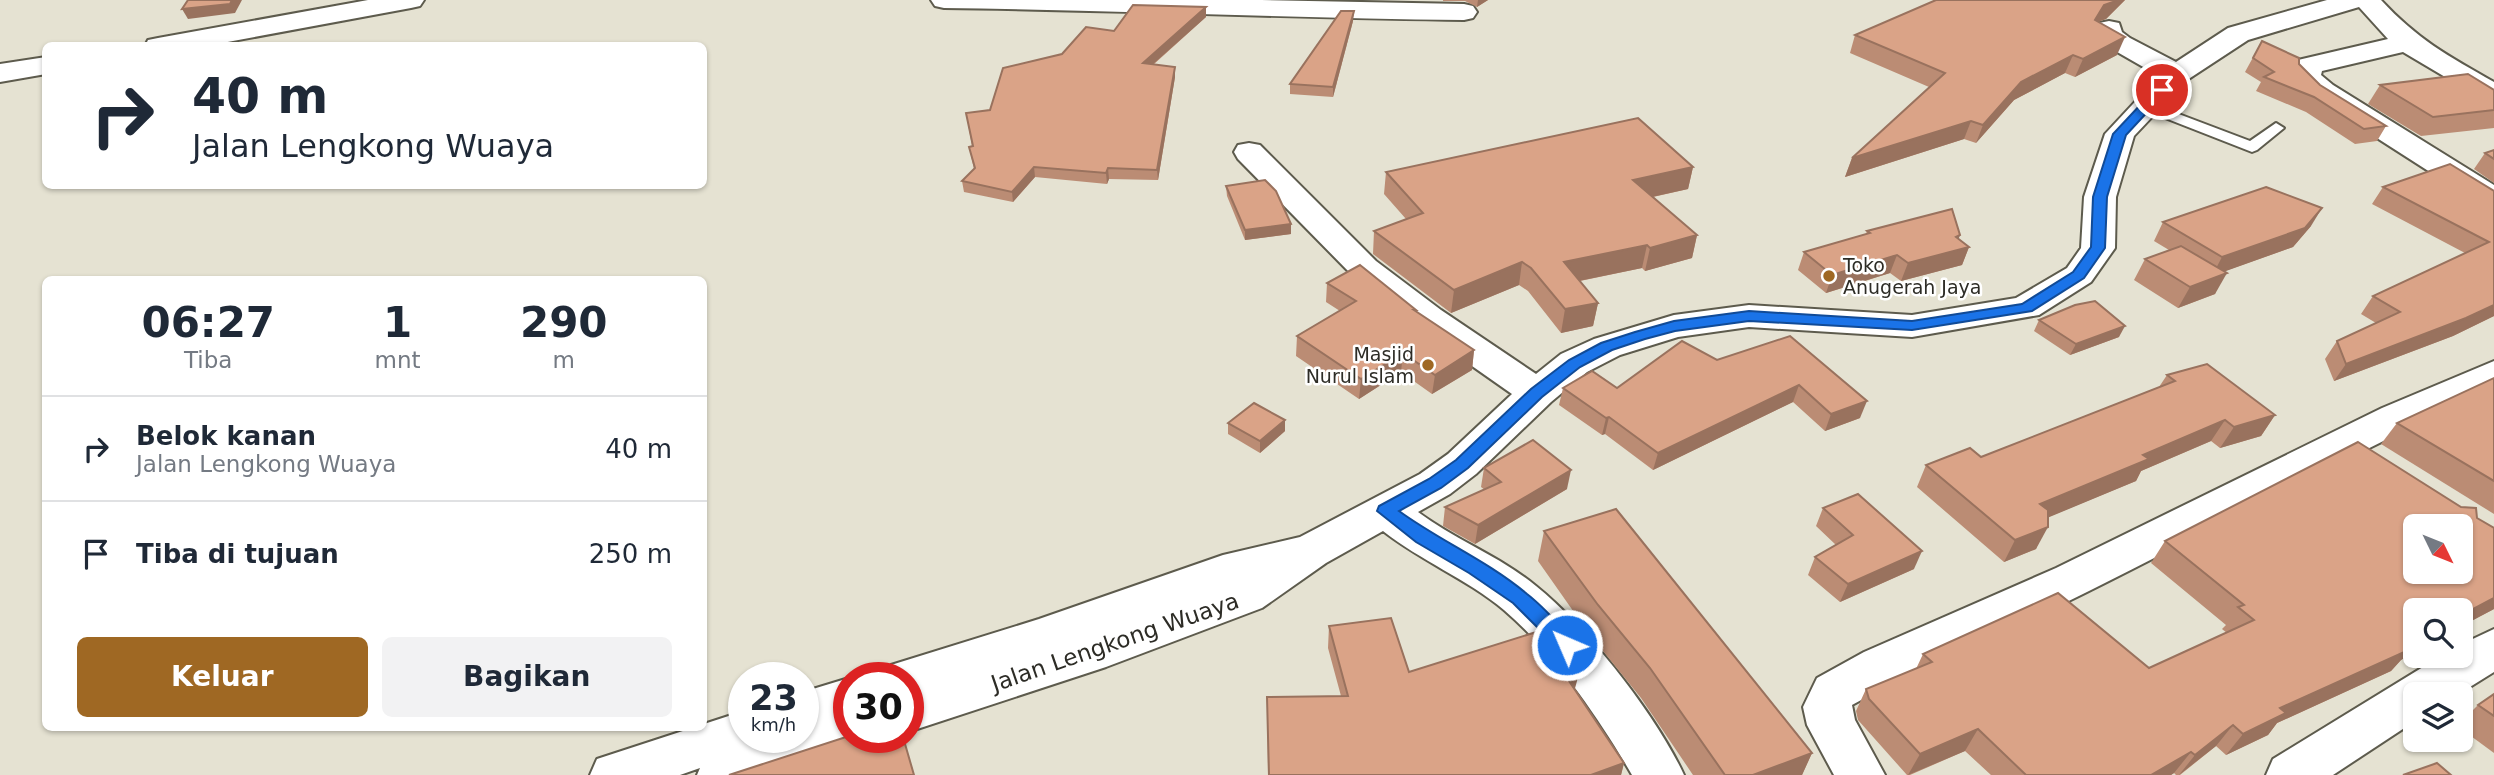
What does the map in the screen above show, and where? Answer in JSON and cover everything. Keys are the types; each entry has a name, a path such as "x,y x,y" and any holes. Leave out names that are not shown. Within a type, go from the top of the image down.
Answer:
{"street":[{"path":"180,42 411,0"},
{"path":"944,0 1146,2 1311,10 1464,12"},
{"name":"Jalan Lengkong Wuaya","path":"924,707 1089,654 1246,596 1311,551 1435,484 1462,464 1537,393 1574,363 1640,335 1674,326 1749,316 1912,326 2026,307 2078,275 2098,248 2100,197 2120,134 2177,74 2238,34 2356,0"},
{"path":"2367,0 2409,42 2494,94"},
{"path":"2109,29 2108,35 2120,44 2177,74"},
{"path":"2409,42 2308,66 2307,77 2323,91 2494,199"},
{"path":"0,73 42,66"},
{"path":"1249,152 1364,268 1428,318 1537,393"},
{"path":"1860,775 1832,725 1827,707 1834,692 1881,666 2360,454 2494,373"},
{"path":"1386,511 1422,538 1476,568 1520,598 1567,645 1632,730 1658,775"},
{"name":"Jalan Lengkong Wuaya","path":"924,674 1036,639 1225,570 1262,559 1311,551"},
{"path":"2439,682 2494,648"},
{"path":"2291,775 2403,704"},
{"path":"615,775 728,737"},
{"path":"722,775 833,737"}],"lane":[{"path":"2147,106 2252,147 2276,128"}],"building":[{"path":"188,0 232,0 230,4 182,9"},
{"path":"1936,0 2115,0 2104,5 2095,20 2125,37 2083,59 2073,55 2021,82 1983,125 1971,121 1852,158 1945,73 1855,35"},
{"path":"1133,5 1206,7 1143,63 1175,67 1157,170 1108,168 1106,173 1034,167 1012,192 962,181 975,168 969,147 973,146 966,113 990,110 1003,68 1062,54 1086,27 1114,31"},
{"path":"1341,11 1354,11 1333,87 1290,84"},
{"path":"2262,41 2299,58 2299,64 2320,85 2386,126 2364,129 2314,97 2264,77 2274,72 2253,58"},
{"path":"2468,74 2494,90 2494,110 2433,117 2380,85"},
{"path":"1638,118 1693,167 1633,180 1697,235 1650,248 1647,245 1564,262 1598,303 1565,309 1531,268 1522,262 1454,290 1374,231 1423,213 1386,172"},
{"path":"2494,150 2494,159 2485,153"},
{"path":"2450,164 2494,191 2494,305 2346,364 2337,341 2400,312 2373,296 2489,242 2383,187"},
{"path":"1265,180 1276,191 1291,224 1245,230 1226,186"},
{"path":"2266,187 2322,208 2305,228 2222,257 2163,222"},
{"path":"1952,209 1960,235 1956,237 1969,247 1908,263 1897,255 1832,275 1804,252 1870,233 1867,231"},
{"path":"2181,246 2227,273 2190,287 2145,259"},
{"path":"1360,265 1414,310 1474,350 1435,375 1403,353 1361,379 1297,336 1356,301 1327,283"},
{"path":"2095,301 2125,326 2076,344 2039,320 2075,305"},
{"path":"1790,336 1867,401 1831,414 1799,385 1658,453 1563,388 1592,371 1617,388 1682,341 1717,360"},
{"path":"2207,364 2275,415 2234,427 2225,420 2143,455 2149,459 2040,504 2048,510 2048,527 2015,540 1926,465 1970,448 1981,457 2175,381 2167,375"},
{"path":"2494,378 2494,481 2397,423"},
{"path":"1254,403 1285,420 1260,441 1228,423"},
{"path":"1533,440 1571,470 1478,525 1445,507 1501,482 1484,468"},
{"path":"2358,442 2461,507 2476,508 2477,518 2494,528 2494,598 2473,609 2473,598 2403,598 2403,653 2280,708 2286,713 2243,734 2233,725 2195,755 2191,752 2151,775 2026,775 1978,729 1920,754 1869,699 1866,689 1932,662 1923,654 2058,593 2149,668 2254,620 2238,607 2244,605 2165,541"},
{"path":"1858,494 1922,551 1848,584 1815,557 1853,535 1823,508"},
{"path":"1616,509 1812,753 1753,775 1725,775 1650,668 1598,605 1544,531"},
{"path":"1391,618 1409,672 1546,629 1580,670 1565,675 1624,763 1591,775 1269,775 1267,697 1348,696 1329,626"},
{"path":"2494,694 2494,716 2478,705"},
{"path":"833,741 833,753 908,753 914,775 729,775 797,753 819,753 819,746"},
{"path":"2437,763 2451,775 2403,775"}],"place":[{"name":"Toko Anugerah Jaya","path":"1829,276"},
{"name":"Masjid Nurul Islam","path":"1428,365"}],"route":[{"path":"1567,645 1520,598 1476,568 1422,538 1386,511 1435,484 1462,464 1537,393 1574,363 1640,335 1674,326 1749,316 1912,326 2026,307 2078,275 2098,248 2100,197 2120,134 2162,90"}]}
